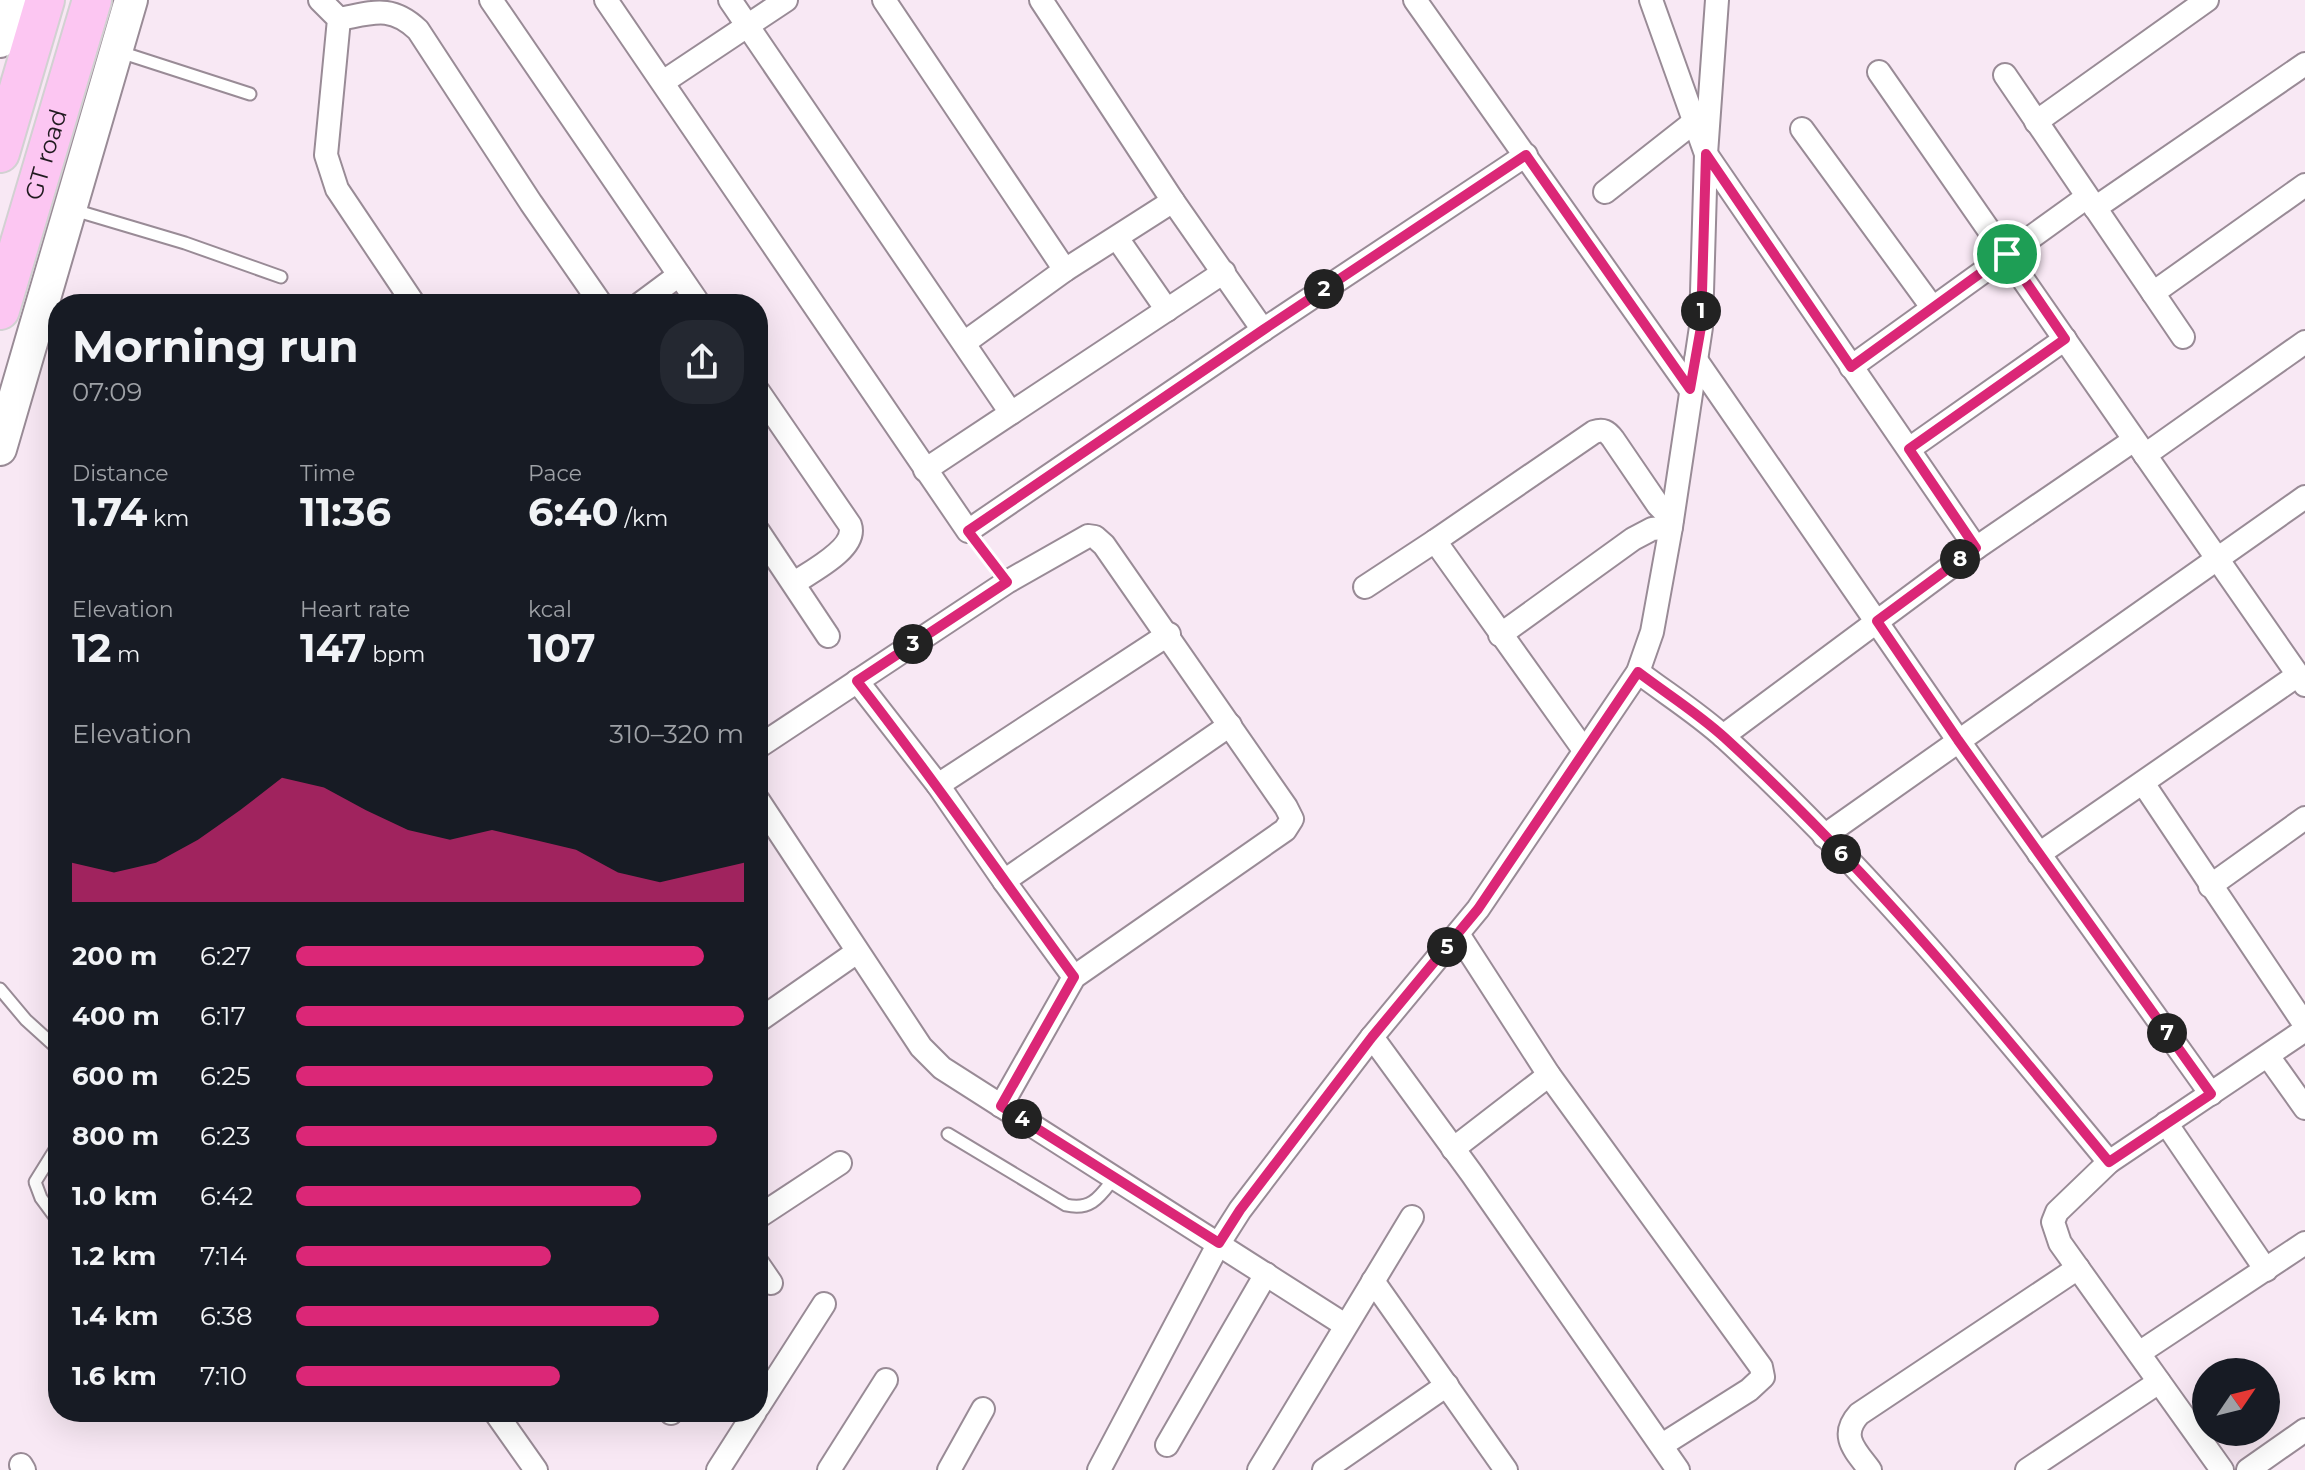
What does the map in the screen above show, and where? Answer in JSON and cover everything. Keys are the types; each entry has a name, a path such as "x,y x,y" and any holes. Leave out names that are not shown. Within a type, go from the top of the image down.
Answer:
{"highway":[{"name":"GT road","path":"0,153 45,0"},
{"name":"GT road","path":"0,310 92,0"}],"main road":[{"path":"0,41 12,0"},
{"path":"0,449 131,0"}],"street":[{"path":"320,0 339,19"},
{"path":"491,0 692,294"},
{"path":"606,0 968,531 1526,155"},
{"path":"730,0 1011,413"},
{"path":"663,82 786,0"},
{"path":"884,0 1065,270"},
{"path":"1041,0 1173,201 1263,330"},
{"path":"1415,0 1690,389"},
{"path":"1651,0 1706,154 1976,548"},
{"path":"2036,122 2207,0"},
{"path":"1099,1470 1219,1243 1240,1210 1372,1037 1478,909 1638,672 1652,632 1701,327 1706,154 1720,2"},
{"path":"339,19 381,11 405,18 418,30 594,294"},
{"path":"339,19 326,155 329,170 337,189 407,294"},
{"path":"1851,367 2007,254 2305,64"},
{"path":"1879,72 2301,680 2039,854"},
{"path":"2005,75 2183,337"},
{"path":"1605,192 1694,122"},
{"path":"1802,129 1932,307"},
{"path":"2153,293 2305,185"},
{"path":"964,343 1065,270 1173,201"},
{"path":"1117,238 1167,310"},
{"path":"925,470 1224,272"},
{"path":"653,294 679,275"},
{"path":"1909,449 2065,339"},
{"path":"1723,736 1976,548 2305,342"},
{"path":"1696,360 1958,740 2211,1094"},
{"path":"768,406 853,533 842,550 794,583"},
{"path":"1365,587 1601,430 1608,432 1671,523"},
{"path":"1824,836 2304,499"},
{"path":"1500,635 1633,539 1671,523"},
{"path":"768,740 1007,582 1088,536 1095,537 1104,545 1169,634 1290,812 1290,823 1285,830 1074,977 1001,1106"},
{"path":"1435,541 1584,750"},
{"path":"768,545 828,636"},
{"path":"938,785 1169,634"},
{"path":"1638,672 1723,736 1824,836 1960,982 2109,1162"},
{"path":"857,681 938,785 1074,977"},
{"path":"1004,881 1230,725"},
{"path":"2143,783 2305,1027 2268,1056 2109,1162 2057,1212 2053,1222 2060,1243 2222,1470"},
{"path":"2210,886 2305,818"},
{"path":"768,824 921,1047 942,1068 1345,1325"},
{"path":"1458,934 1549,1075 1761,1367 1763,1377 1749,1390 1662,1445"},
{"path":"768,1014 857,952"},
{"path":"1372,1037 1678,1470"},
{"path":"2268,1056 2305,1108"},
{"path":"1453,1149 1549,1075"},
{"path":"2166,1123 2266,1270"},
{"path":"768,1210 840,1163"},
{"path":"1259,1470 1412,1217"},
{"path":"2139,1353 2305,1243"},
{"path":"1870,1470 1853,1446 1849,1432 1851,1423 1859,1414 2078,1268"},
{"path":"1167,1445 1266,1274"},
{"path":"768,1279 771,1283"},
{"path":"1373,1281 1506,1470"},
{"path":"768,1391 824,1304"},
{"path":"829,1470 886,1380"},
{"path":"2033,1468 2159,1382"},
{"path":"1324,1470 1447,1385"},
{"path":"949,1470 983,1409"},
{"path":"502,1422 536,1470"},
{"path":"718,1470 748,1422"},
{"path":"2248,1470 2305,1430"}],"lane":[{"path":"116,50 250,94"},
{"path":"70,209 185,243 281,277"},
{"path":"0,989 48,1040"},
{"path":"948,1134 1066,1205 1077,1207 1095,1203 1115,1177"},
{"path":"48,1161 35,1182 48,1207"}],"path":[{"path":"968,531 1007,582"}],"route":[{"path":"1706,154 1851,367 2007,254 2065,339 1909,449 1976,548 1877,621 1958,740 2211,1094 2109,1162 1960,982 1824,836 1723,736 1638,672 1478,909 1372,1037 1240,1210 1219,1243 1001,1106 1074,977 938,785 857,681 1007,582 968,531 1526,155 1690,389 1701,327 1706,154"}]}
